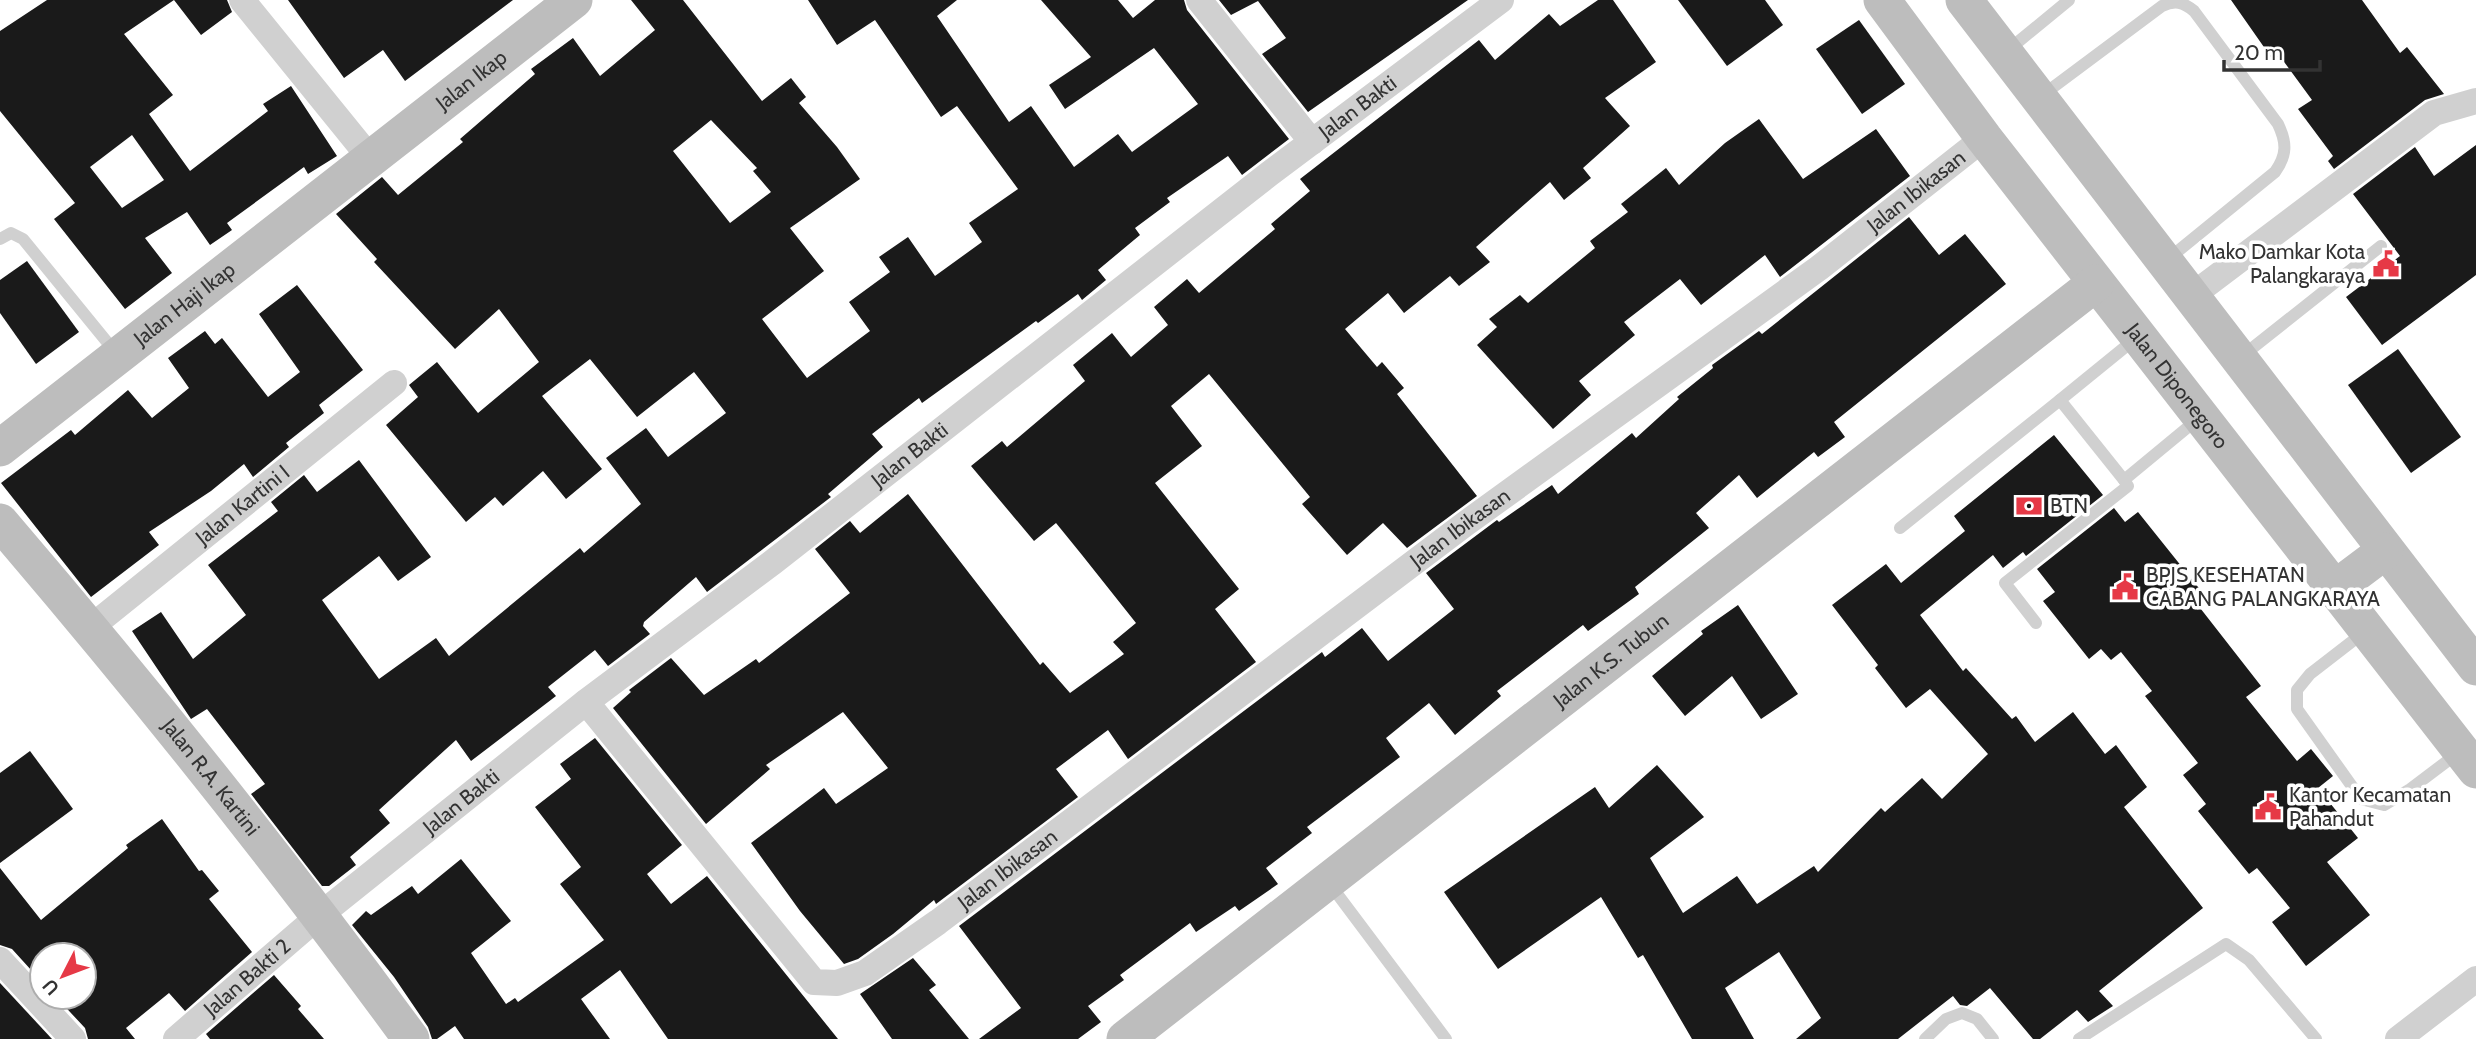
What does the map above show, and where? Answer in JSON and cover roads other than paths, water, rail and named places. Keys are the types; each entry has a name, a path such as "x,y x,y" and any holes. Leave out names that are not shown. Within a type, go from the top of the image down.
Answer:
{"street":[{"path":"242,0 371,159"},
{"name":"Jalan Ikap","path":"371,159 574,0"},
{"path":"1199,0 1312,142"},
{"name":"Jalan Bakti","path":"320,915 586,702 773,562 1312,142 1502,0"},
{"name":"Jalan Diponegoro","path":"1882,0 1984,138 2333,590 2468,760"},
{"path":"1964,0 2476,667"},
{"path":"2190,297 2434,113 2474,97"},
{"name":"Jalan Ibikasan","path":"586,702 814,982 837,983 865,973 938,922 1465,524 1819,268 1984,138"},
{"name":"Jalan Haji Ikap","path":"0,448 371,159"},
{"name":"Jalan K.S. Tubun","path":"1125,1039 2096,283"},
{"name":"Jalan Kartini I","path":"90,628 394,383"},
{"name":"Jalan R.A. Kartini","path":"0,522 90,628 320,915 411,1039"},
{"path":"2333,590 2385,551"},
{"name":"Jalan Bakti 2","path":"176,1039 320,915"},
{"path":"0,960 74,1039"},
{"path":"2398,1039 2476,979"}],"lane":[{"path":"2005,53 2069,0"},
{"path":"2038,99 2162,6 2171,2 2184,3 2194,11 2278,124 2285,139 2285,158 2275,172 2164,262"},
{"path":"0,239 11,233 23,239 118,356"},
{"path":"2238,360 2381,246"},
{"path":"1900,528 2138,336"},
{"path":"2036,624 2005,583 2128,486 2060,400"},
{"path":"2124,480 2201,417"},
{"path":"2366,631 2310,674 2297,690 2297,709 2361,799 2384,805 2468,760"},
{"path":"1327,880 1446,1039"},
{"path":"2079,1039 2226,944 2249,960 2316,1039"},
{"path":"1925,1039 1946,1019 1962,1013 1977,1020 1993,1039"}],"place":[{"name":"Mako Damkar Kota Palangkaraya","path":"2386,264"},
{"name":"BTN","path":"2029,506"},
{"name":"BPJS KESEHATAN CABANG PALANGKARAYA","path":"2125,587"},
{"name":"Kantor Kecamatan Pahandut","path":"2268,807"}]}
